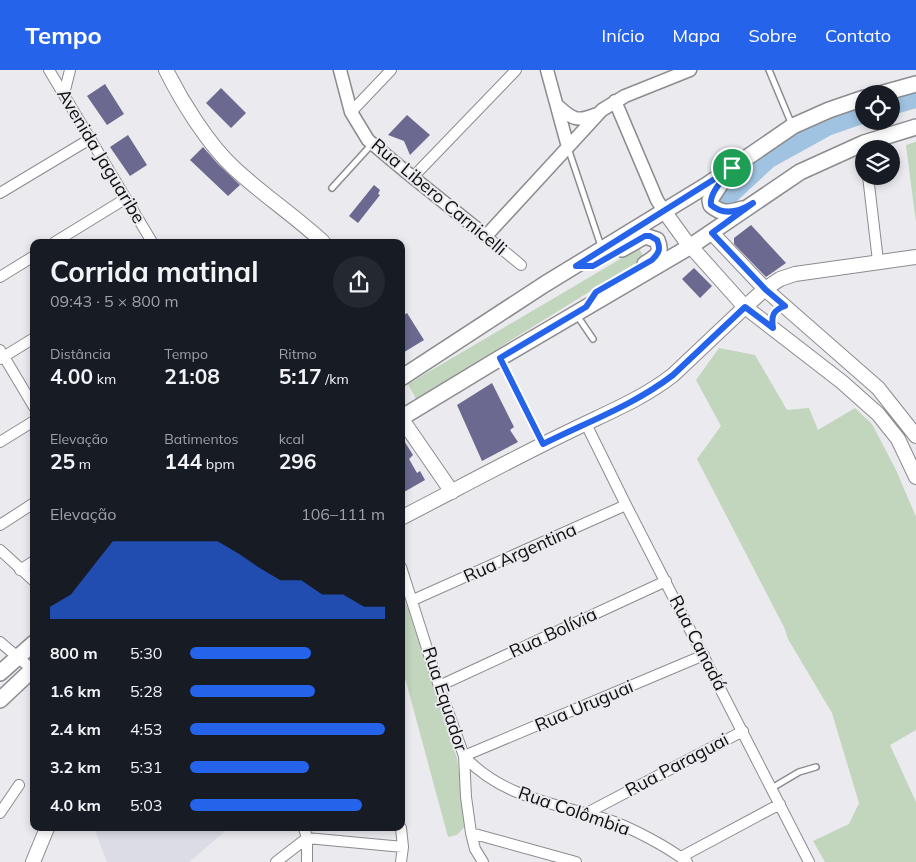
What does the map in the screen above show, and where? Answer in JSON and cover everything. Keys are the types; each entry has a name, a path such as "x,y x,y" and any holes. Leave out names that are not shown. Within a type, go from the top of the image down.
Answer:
{"main road":[{"path":"166,70 216,149 234,167 320,239"},
{"path":"900,88 916,84"},
{"path":"405,375 602,250 667,216 793,126 855,101"},
{"path":"880,140 916,127"},
{"path":"405,416 688,243 712,233 800,172 855,150"},
{"path":"732,168 714,192 710,200 711,205 718,211 730,212 742,209 753,203"},
{"path":"667,216 688,243 745,307 848,387 878,414 898,439 916,477"},
{"path":"712,233 766,290 878,388 916,436"},
{"path":"576,266 593,266 645,236 650,236 657,240 660,248 659,253 652,260 596,292 581,310"},
{"path":"405,516 660,385 776,281 795,274 916,257"},
{"path":"773,328 771,319 773,313 785,306"},
{"path":"405,424 452,492"},
{"path":"0,673 30,646"},
{"path":"0,700 30,672"},
{"path":"36,861 46,831"}],"street":[{"name":"Avenida Jaguaribe","path":"50,70 150,239"},
{"path":"64,94 70,70"},
{"name":"Rua Libero Carnicelli","path":"340,70 352,112 360,128 373,144 521,265"},
{"path":"352,112 391,70"},
{"path":"413,177 516,70"},
{"path":"547,70 568,147"},
{"path":"486,236 598,114 615,101 642,88 690,70"},
{"path":"615,101 657,200 667,216"},
{"path":"558,106 571,117 578,120 598,114"},
{"path":"0,193 90,139"},
{"path":"869,185 878,261"},
{"path":"60,239 125,199"},
{"path":"0,277 30,258"},
{"path":"30,340 2,355 30,400"},
{"path":"0,442 30,423"},
{"name":"Rua Canadá","path":"586,424 810,862"},
{"path":"0,524 30,505"},
{"name":"Rua Argentina","path":"413,600 626,505"},
{"path":"0,550 30,578"},
{"path":"20,570 30,564"},
{"name":"Rua Equador","path":"405,578 439,686 464,756 466,797 471,833 475,849 483,862"},
{"name":"Rua Bolívia","path":"439,686 666,581"},
{"path":"0,642 30,667"},
{"name":"Rua Uruguai","path":"464,756 704,655"},
{"name":"Rua Paraguai","path":"585,814 743,731"},
{"name":"Rua Colômbia","path":"464,756 473,766 502,786 523,796 611,821 626,827 684,860"},
{"path":"0,813 19,785"},
{"path":"684,860 780,804"},
{"path":"305,831 308,862"},
{"path":"401,831 403,847 401,862"},
{"path":"471,833 576,862"},
{"path":"276,862 307,838 403,847"}],"lane":[{"path":"769,70 793,126"},
{"path":"332,188 373,144"},
{"path":"568,147 602,250"},
{"path":"581,310 592,339"},
{"path":"500,358 543,444"},
{"path":"772,788 799,772 816,767"}],"shaded area":[{"path":"95,831 225,831 189,862 107,862"}],"green space":[{"path":"916,142 916,223 906,145"},
{"path":"639,248 644,258 416,399 408,384"},
{"path":"719,348 755,355 787,410 809,408 818,430 855,408 872,424 896,470 916,517 916,730 890,745 916,802 916,862 825,862 813,841 849,824 859,803 832,713 788,639 785,629 697,459 721,426 696,380"},
{"path":"405,600 457,758 466,825 457,835 448,837 405,678"}],"building":[{"path":"105,84 124,114 107,125 87,96"},
{"path":"221,88 246,113 231,128 206,103"},
{"path":"407,115 430,135 410,155 404,141 388,135"},
{"path":"128,135 147,165 130,176 110,147"},
{"path":"203,147 240,185 228,196 190,160"},
{"path":"374,185 380,190 378,194 380,195 358,223 349,216"},
{"path":"751,225 786,263 766,277 734,244 734,238"},
{"path":"694,268 712,286 700,298 682,279"},
{"path":"407,313 424,340 405,352 405,314"},
{"path":"492,383 514,427 510,430 518,442 482,461 457,405"},
{"path":"405,442 413,455 409,459 417,473 420,471 425,480 405,491"}],"waterway":[{"path":"900,103 916,99"},
{"path":"727,198 769,159 827,127 855,117"}],"route":[{"path":"732,168 714,192 710,200 711,205 718,211 730,212 742,209 753,203 712,233 766,290 785,306 773,313 771,319 773,328 745,307 660,385 586,424 543,444 500,358 586,307 596,292 652,260 659,253 660,248 657,240 650,236 645,236 593,266 576,266 732,168"}]}
